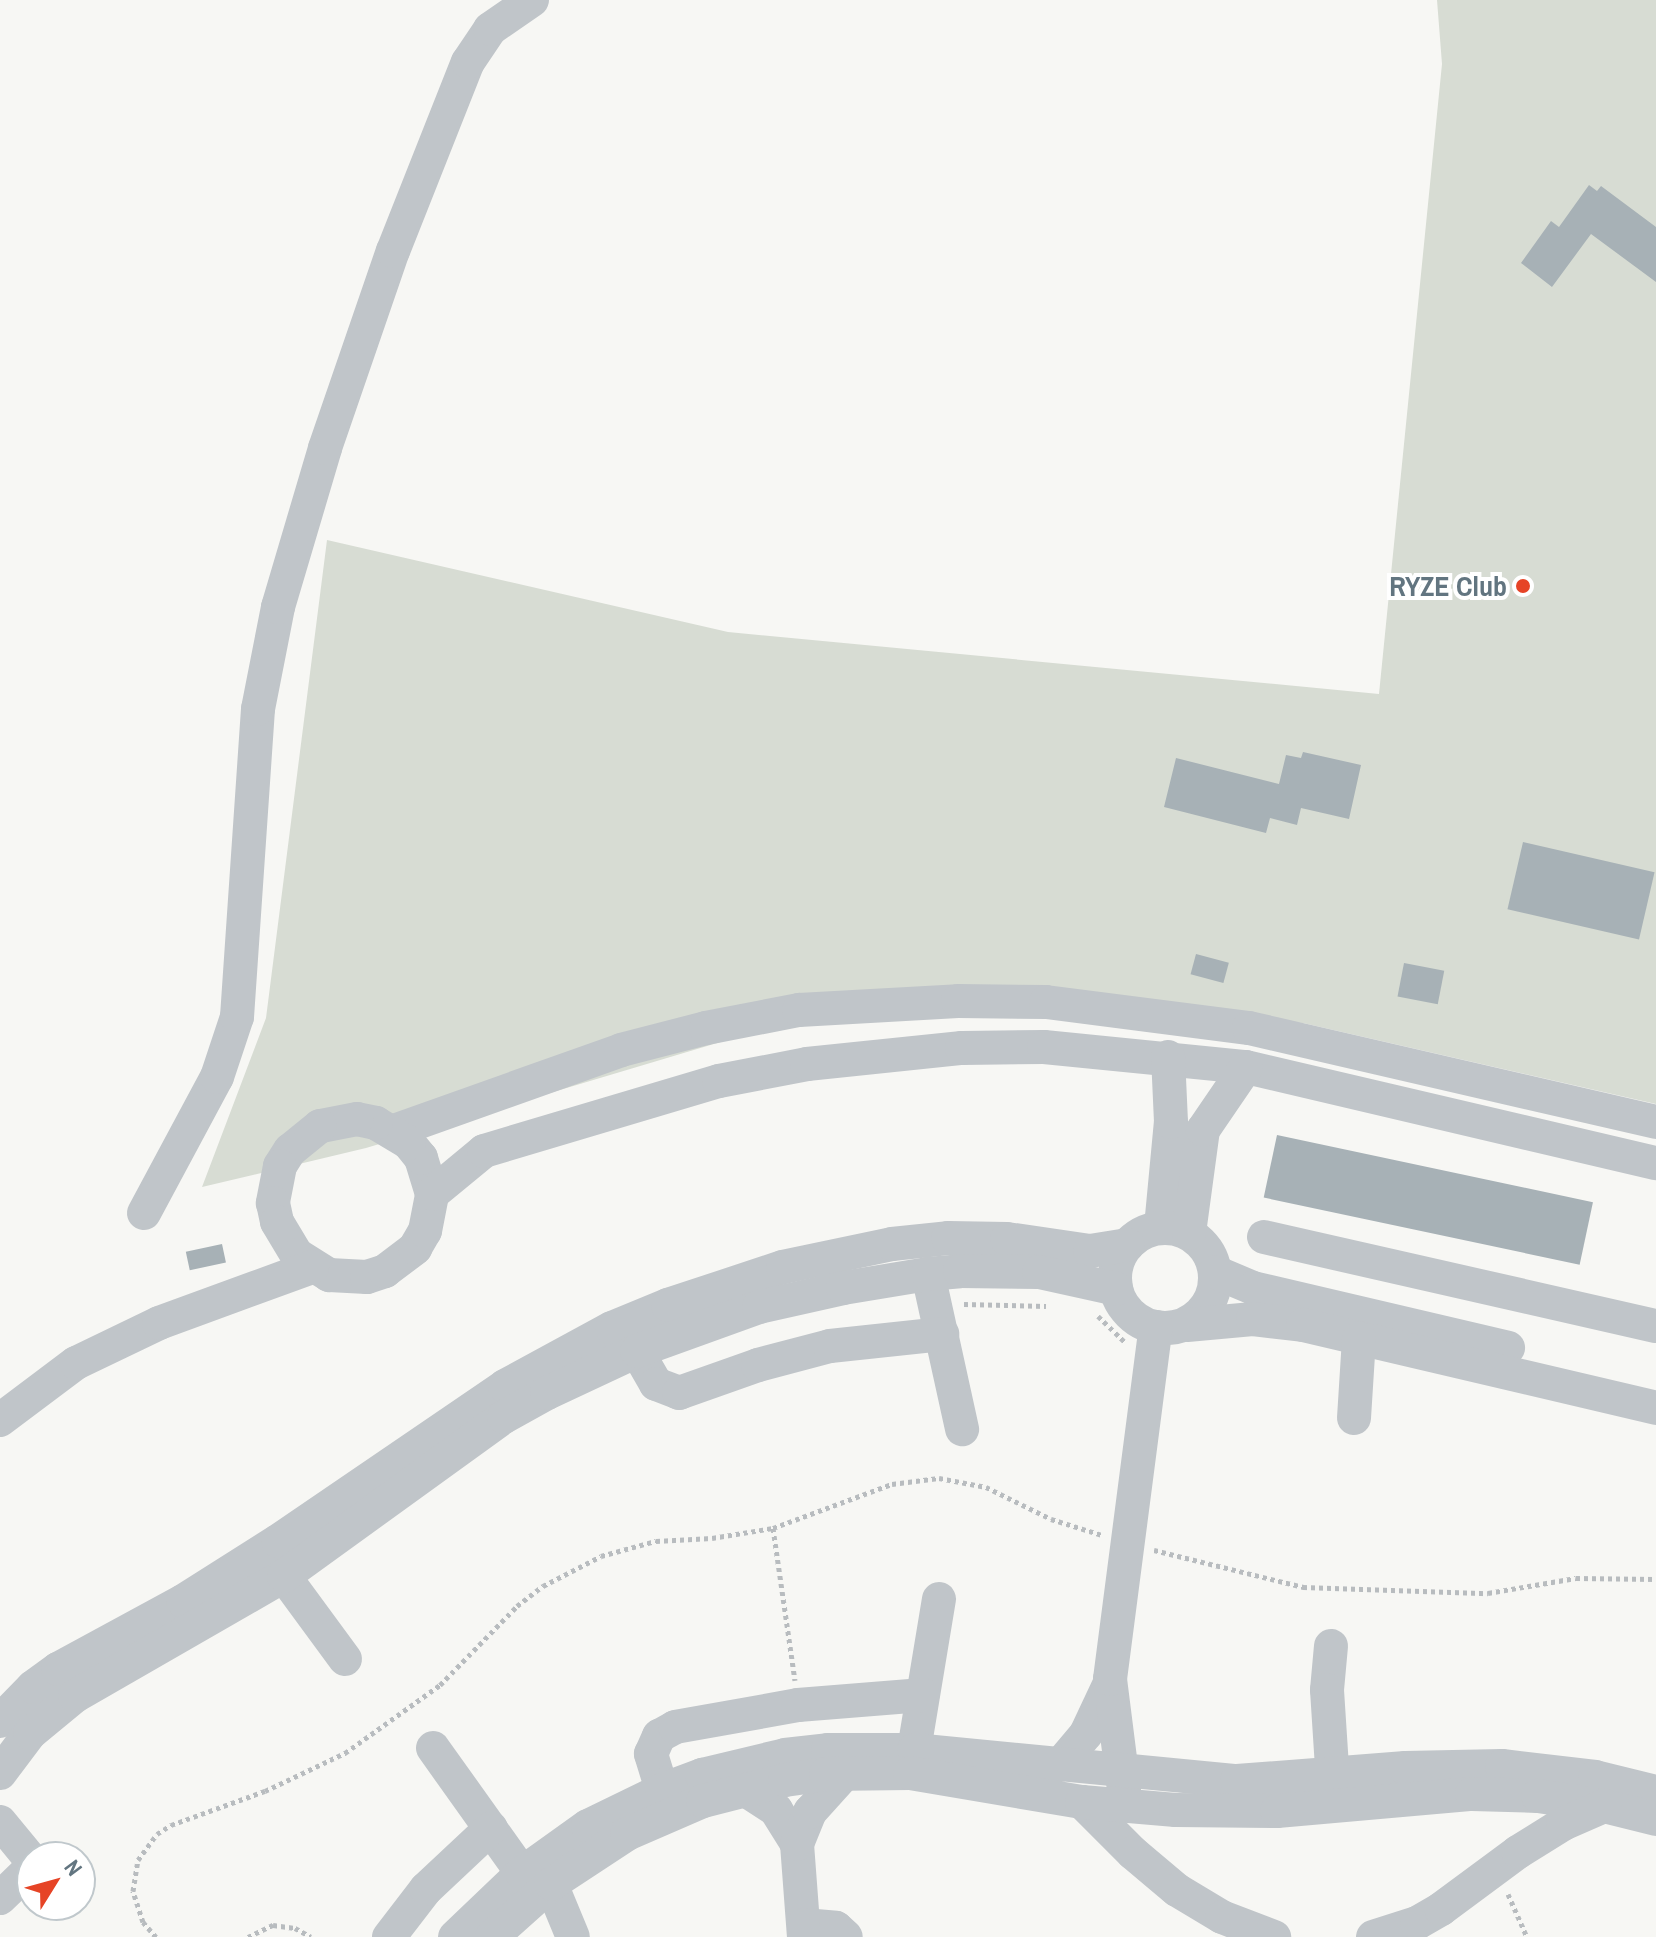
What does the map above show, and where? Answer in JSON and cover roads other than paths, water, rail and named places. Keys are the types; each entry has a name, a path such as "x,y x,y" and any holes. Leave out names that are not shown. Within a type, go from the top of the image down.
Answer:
{"street":[{"path":"144,1213 217,1077 237,1017 258,709 278,607 325,448 393,251 468,62 490,29 532,0"},
{"path":"394,1131 621,1050 706,1028 799,1010 958,1001 1046,1002 1249,1028 1656,1122"},
{"path":"432,1194 484,1151 650,1099 719,1081 807,1064 884,1054 1003,1047 1044,1047 1168,1057 1246,1067 1656,1163"},
{"path":"1168,1057 1175,1230"},
{"path":"1175,1230 1203,1130 1246,1067"},
{"path":"357,1119 394,1131 421,1158 432,1194 431,1213 420,1240 402,1261 385,1271 348,1278 312,1267 297,1255 277,1222 274,1184 285,1158 303,1136 338,1121 357,1119"},
{"path":"1060,1765 1096,1717 1110,1679 1128,1544 1166,1331 1207,1307 1213,1294 1215,1272 1209,1253 1175,1230 1137,1236 1116,1266 1116,1289 1131,1314 1166,1331 1231,1319 1264,1320 1359,1338 1656,1408"},
{"path":"1264,1237 1656,1326"},
{"path":"0,1773 30,1733 75,1696 284,1576 462,1430 518,1378 612,1328 668,1305 783,1267 892,1244 948,1238 1007,1239 1090,1251 1128,1245"},
{"path":"0,1420 76,1363 159,1323 312,1267"},
{"path":"1393,1321 1402,1267"},
{"path":"637,1351 656,1384 679,1393 758,1365 830,1346 935,1304 960,1271 1039,1272 1116,1289"},
{"path":"1215,1272 1253,1288 1656,1384"},
{"path":"0,1721 33,1687 58,1669 183,1601 462,1430 637,1351 759,1307 843,1288 935,1304"},
{"path":"935,1304 962,1429"},
{"path":"1354,1418 1359,1338"},
{"path":"284,1576 345,1659"},
{"path":"914,1750 939,1599"},
{"path":"1331,1646 1327,1690 1334,1791"},
{"path":"1110,1679 1126,1807"},
{"path":"662,1790 651,1754 653,1745 666,1730 798,1705 923,1695"},
{"path":"433,1748 491,1828 536,1878 573,1937"},
{"path":"481,1929 588,1826 662,1790 716,1771 785,1755 857,1749 914,1750 1334,1791 1538,1796 1604,1806 1656,1819"},
{"path":"536,1878 703,1801 744,1789 845,1773 951,1777 1082,1802 1239,1812 1334,1791 1405,1768 1502,1766 1595,1777 1656,1792"},
{"path":"845,1773 810,1812 797,1844 804,1931 836,1928 846,1937"},
{"path":"744,1789 776,1810 797,1844"},
{"path":"1082,1802 1133,1853 1177,1890 1222,1917 1274,1937"},
{"path":"1373,1937 1417,1923 1563,1824 1604,1806"},
{"path":"0,1822 32,1861 28,1871 0,1898"},
{"path":"389,1937 426,1889 491,1828"}],"place":[{"name":"RYZE Club","path":"1523,586"}]}
